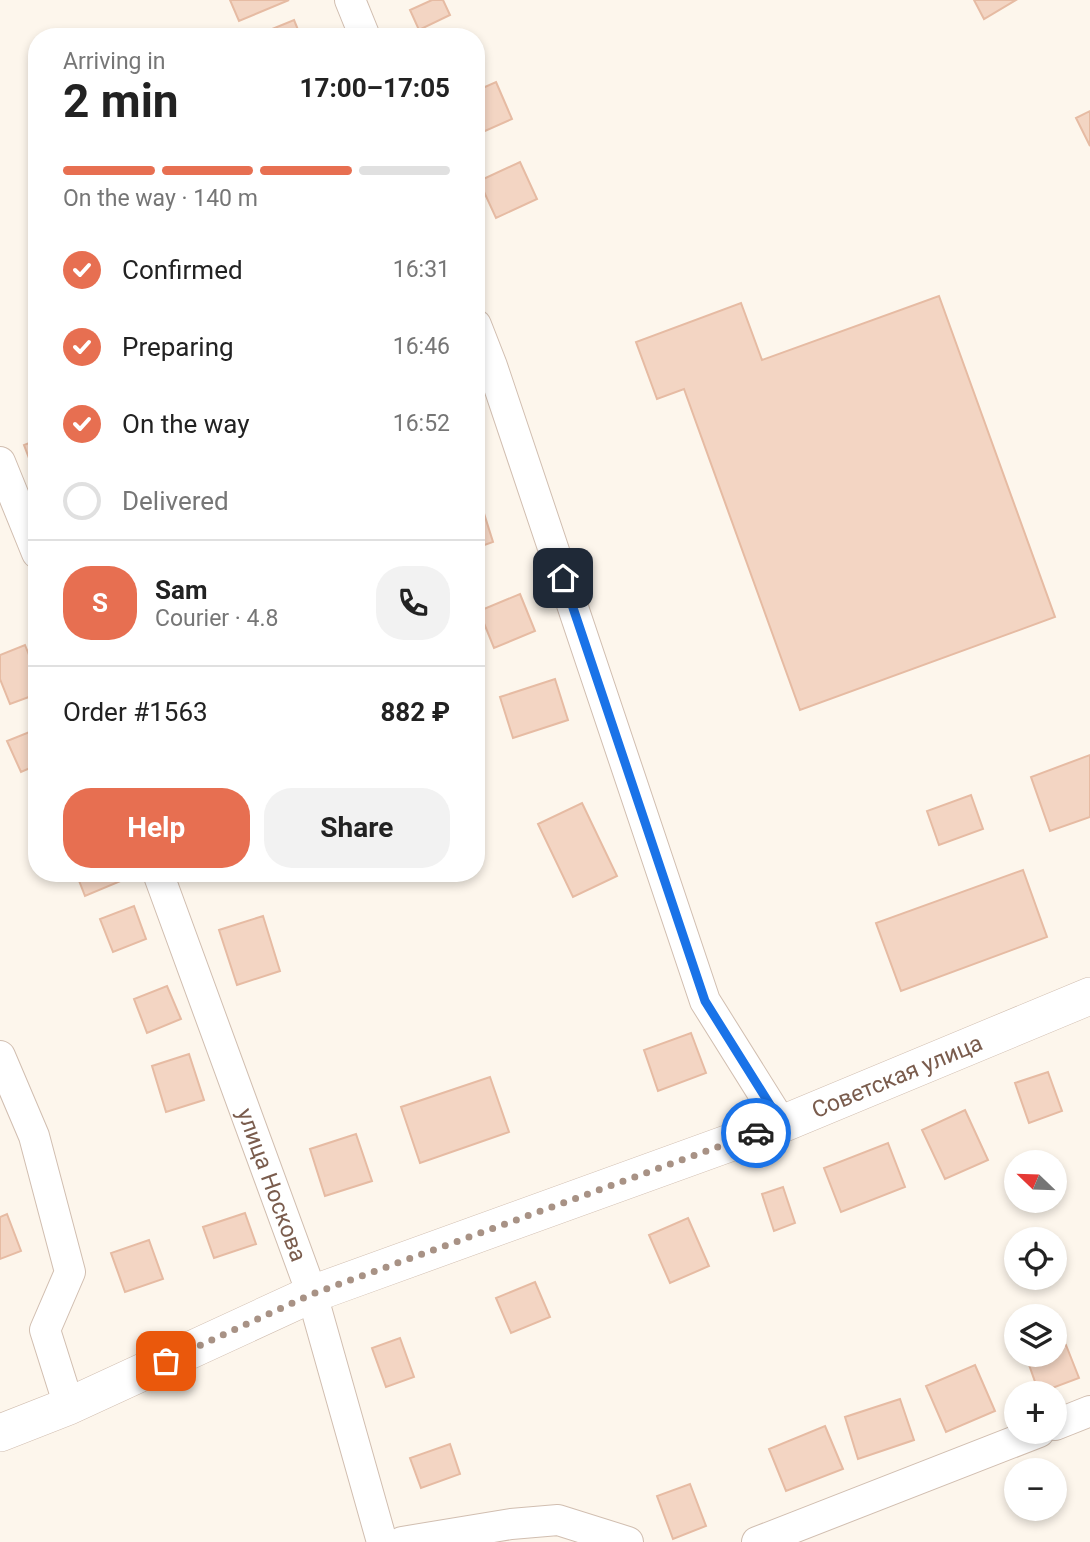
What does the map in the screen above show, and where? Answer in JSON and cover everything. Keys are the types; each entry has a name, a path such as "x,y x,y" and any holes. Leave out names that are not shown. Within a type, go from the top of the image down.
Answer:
{"street":[{"path":"350,0 361,28"},
{"path":"485,348 705,1001 782,1124"},
{"path":"0,463 28,531"},
{"name":"улица Носкова","path":"161,882 312,1294 383,1542"},
{"name":"Советская улица","path":"0,1433 69,1406 312,1294 782,1124 1090,996"},
{"path":"0,1056 34,1136 70,1272 45,1330 69,1406"},
{"path":"1067,1420 1090,1411"},
{"path":"757,1542 1008,1444"},
{"path":"402,1542 511,1524 558,1520 628,1542"}],"building":[{"path":"230,0 289,0 239,21"},
{"path":"432,0 443,0 450,15 418,28 410,10"},
{"path":"974,0 1016,0 984,19"},
{"path":"294,20 297,28 274,28"},
{"path":"496,82 512,119 485,131 485,87"},
{"path":"1090,111 1090,146 1076,118"},
{"path":"520,162 537,199 496,218 485,194 485,178"},
{"path":"939,296 1055,617 800,710 684,389 657,399 636,342 741,303 762,360"},
{"path":"485,517 493,542 485,545"},
{"path":"520,594 535,631 494,648 485,626 485,609"},
{"path":"25,645 28,652 28,697 10,704 0,679 0,655"},
{"path":"555,679 568,720 513,738 500,697"},
{"path":"28,733 28,769 21,772 7,741"},
{"path":"1090,755 1090,817 1050,831 1031,777"},
{"path":"971,795 983,829 939,845 927,811"},
{"path":"582,803 617,876 573,897 538,824"},
{"path":"1023,870 1047,937 901,991 876,923"},
{"path":"80,882 118,882 85,896"},
{"path":"134,906 146,939 113,952 100,919"},
{"path":"263,916 280,971 237,985 219,930"},
{"path":"167,986 181,1019 147,1033 134,999"},
{"path":"691,1033 706,1073 658,1091 644,1050"},
{"path":"189,1054 204,1100 166,1112 152,1066"},
{"path":"1048,1072 1062,1111 1029,1123 1015,1083"},
{"path":"490,1077 509,1132 420,1163 401,1107"},
{"path":"965,1110 988,1160 945,1179 922,1130"},
{"path":"356,1134 372,1181 325,1196 310,1149"},
{"path":"888,1143 905,1187 841,1212 824,1168"},
{"path":"783,1187 795,1223 774,1231 762,1194"},
{"path":"245,1213 256,1244 214,1258 203,1227"},
{"path":"7,1214 21,1251 0,1259 0,1217"},
{"path":"688,1218 709,1266 670,1283 649,1235"},
{"path":"149,1240 163,1279 125,1292 111,1253"},
{"path":"535,1282 550,1317 511,1333 496,1298"},
{"path":"400,1338 414,1377 386,1387 372,1348"},
{"path":"1067,1348 1079,1378 1067,1382 1035,1381 1030,1367 1067,1367"},
{"path":"975,1365 995,1411 946,1432 926,1386"},
{"path":"900,1399 914,1440 858,1459 845,1417"},
{"path":"825,1426 843,1469 786,1491 769,1449"},
{"path":"450,1444 460,1474 421,1488 410,1458"},
{"path":"690,1484 706,1526 673,1539 657,1496"}],"way so far":[{"path":"166,1361 312,1294 756,1133"}],"route":[{"path":"563,578 705,1001 782,1124 756,1133"}]}
